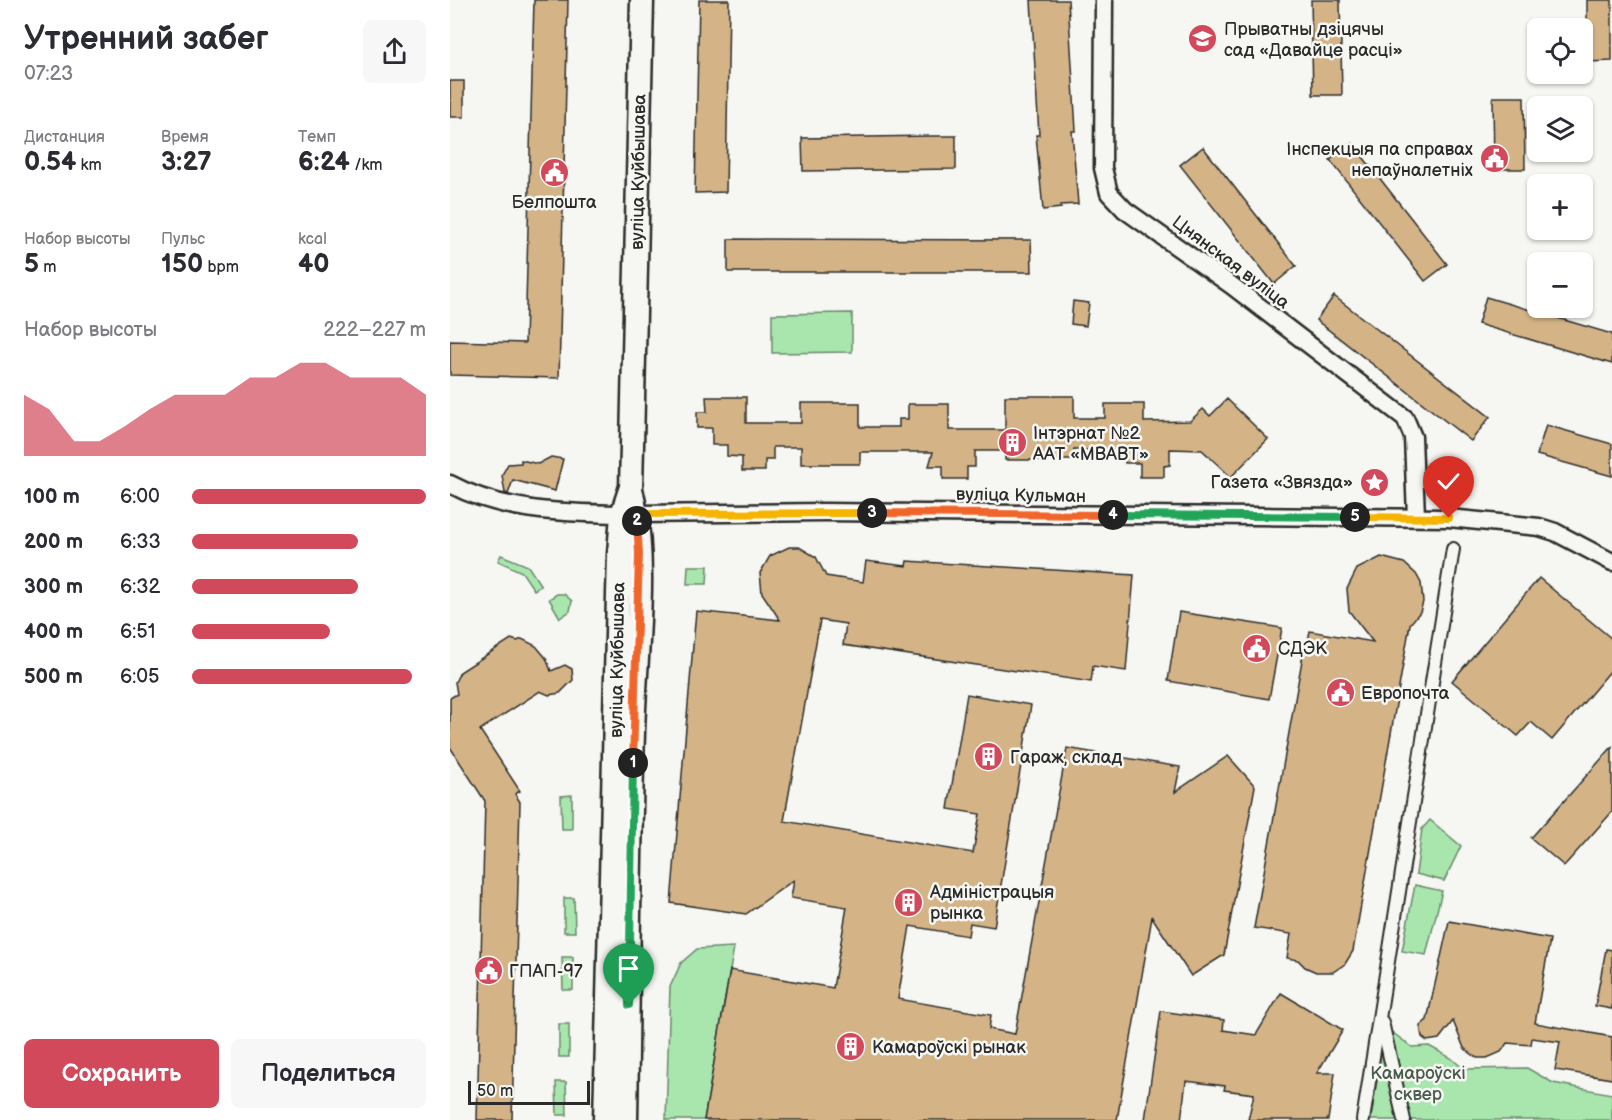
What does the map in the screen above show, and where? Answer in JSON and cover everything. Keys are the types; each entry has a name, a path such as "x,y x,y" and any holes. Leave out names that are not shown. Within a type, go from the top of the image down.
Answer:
{"main road":[{"name":"вуліца Куйбышава","path":"606,1120 631,489 642,0"},
{"name":"вуліца Куйбышава","path":"626,1120 633,735 639,554 629,514"}],"street":[{"name":"Цнянская вуліца","path":"1104,0 1103,168 1109,193 1125,210 1231,285 1405,418 1413,437 1416,517"},
{"name":"вуліца Кульман","path":"450,484 473,497 503,504 586,513 824,512 1416,517 1539,527 1555,532 1612,562"},
{"path":"1363,1120 1453,549"},
{"path":"1380,1013 1404,1120"}],"green space":[{"path":"852,313 852,352 772,353 772,314"},
{"path":"501,555 528,566 541,586 534,590 522,572 498,561"},
{"path":"688,566 708,566 707,584 687,584"},
{"path":"557,594 564,594 572,601 570,611 560,618 549,599"},
{"path":"572,795 572,829 562,829 561,796"},
{"path":"1430,820 1461,846 1444,881 1416,874 1422,829"},
{"path":"1415,885 1442,891 1426,955 1402,951"},
{"path":"564,898 574,898 575,932 564,932"},
{"path":"734,947 704,1120 666,1120 670,987 681,963 697,949"},
{"path":"562,957 573,957 573,990 563,990"},
{"path":"559,1024 569,1024 569,1057 559,1057"},
{"name":"Камароўскі сквер","path":"1385,1027 1412,1047 1429,1046 1451,1058 1464,1069 1527,1068 1553,1083 1612,1094 1612,1120 1371,1120"},
{"path":"556,1082 566,1082 567,1115 557,1115"}],"building":[{"path":"534,0 568,0 559,378 450,375 450,341 525,343"},
{"path":"699,0 729,0 726,192 695,193"},
{"path":"1031,0 1068,0 1076,131 1072,131 1078,204 1060,205 1061,208 1043,210 1036,135 1039,135"},
{"path":"1311,0 1340,0 1342,95 1313,95"},
{"path":"1587,0 1612,0 1612,61 1593,62 1593,18 1587,18"},
{"path":"450,81 464,81 464,117 450,117"},
{"path":"1493,97 1524,97 1525,169 1494,169"},
{"path":"956,136 956,169 803,171 802,138"},
{"path":"1352,143 1447,264 1425,281 1330,160"},
{"path":"1203,147 1296,266 1274,284 1180,165"},
{"path":"728,239 1031,240 1032,272 728,272"},
{"path":"1334,296 1490,417 1471,441 1316,320"},
{"path":"1486,297 1527,309 1527,318 1558,318 1612,334 1612,364 1478,324"},
{"path":"1073,301 1089,303 1086,326 1071,324"},
{"path":"1005,396 1074,396 1074,418 1105,418 1105,404 1144,404 1144,422 1190,421 1203,409 1210,416 1227,399 1268,439 1231,477 1202,450 1170,449 1170,465 1164,466 1164,477 1140,477 1140,463 1125,463 1125,450 1074,450 1074,460 1005,460 1005,451 975,451 975,467 967,467 967,479 943,479 943,466 929,466 933,452 860,452 860,464 801,464 801,447 773,447 773,460 765,460 765,471 742,471 742,457 727,456 727,445 712,445 712,428 697,428 697,412 707,412 706,397 746,397 746,423 801,423 801,403 860,403 860,427 899,427 899,419 908,419 908,404 949,404 949,430 1005,430"},
{"path":"1546,425 1612,444 1612,476 1537,455"},
{"path":"551,457 563,459 555,491 513,480 508,494 505,493 502,475 508,464 521,463 521,460 538,464"},
{"path":"789,547 799,547 816,557 826,576 863,582 866,561 906,566 907,561 1134,575 1126,671 1093,666 1091,682 843,645 846,624 820,620 784,821 973,853 980,814 948,809 967,694 1031,705 994,927 970,923 968,936 910,926 898,999 991,1015 989,1029 1015,1034 1067,748 1180,767 1175,792 1228,756 1255,786 1224,955 1191,976 1152,917 1117,1120 704,1120 730,970 833,988 847,907 791,898 794,880 746,914 671,903 696,611 780,620 762,593 760,573 770,556"},
{"path":"1381,557 1404,563 1416,574 1421,583 1423,602 1420,612 1410,624 1353,951 1345,964 1333,972 1316,972 1305,967 1298,960 1287,958 1291,934 1254,928 1304,649 1306,650 1310,631 1373,642 1349,611 1347,589 1357,569"},
{"path":"1539,578 1612,639 1612,669 1552,740 1531,722 1518,736 1452,681"},
{"path":"1179,612 1282,628 1269,699 1168,681"},
{"path":"511,639 517,641 522,639 536,646 546,658 551,671 565,665 572,669 573,680 560,693 549,695 540,691 480,730 520,791 515,794 520,802 512,1120 477,1120 485,801 450,747 450,698 457,694 455,682 460,672"},
{"path":"1612,747 1612,812 1564,866 1531,838"},
{"path":"1449,921 1550,939 1535,1023 1612,1037 1612,1079 1555,1070 1560,1042 1532,1038 1531,1045 1507,1043 1501,1052 1487,1058 1477,1058 1464,1048 1453,1021 1439,1039 1427,1041 1422,1037 1420,1026 1427,1020"},
{"path":"1606,949 1612,950 1612,1009 1595,1006"},
{"path":"1281,993 1343,1030 1317,1073 1335,1073 1328,1120 1248,1120 1254,1094 1224,1090 1225,1086 1186,1081 1181,1120 1145,1120 1161,1011 1224,1020 1223,1030 1256,1035"}],"place":[{"name":"Прыватны дзіцячы сад «Давайце расці»","path":"1203,39"},
{"name":"Інспекцыя па справах непаўналетніх","path":"1494,159"},
{"name":"Белпошта","path":"554,173"},
{"name":"Інтэрнат №2 ААТ «МВАВТ»","path":"1012,443"},
{"name":"Газета «Звязда»","path":"1374,482"},
{"name":"СДЭК","path":"1257,648"},
{"name":"Европочта","path":"1340,693"},
{"name":"Гараж, склад","path":"989,757"},
{"name":"Адміністрацыя рынка","path":"909,902"},
{"name":"ГПАП-97","path":"488,971"},
{"name":"Камароўскі рынак","path":"851,1047"}],"route":[{"path":"629,1005 633,735 639,554 637,514 824,512 1449,518"}]}
